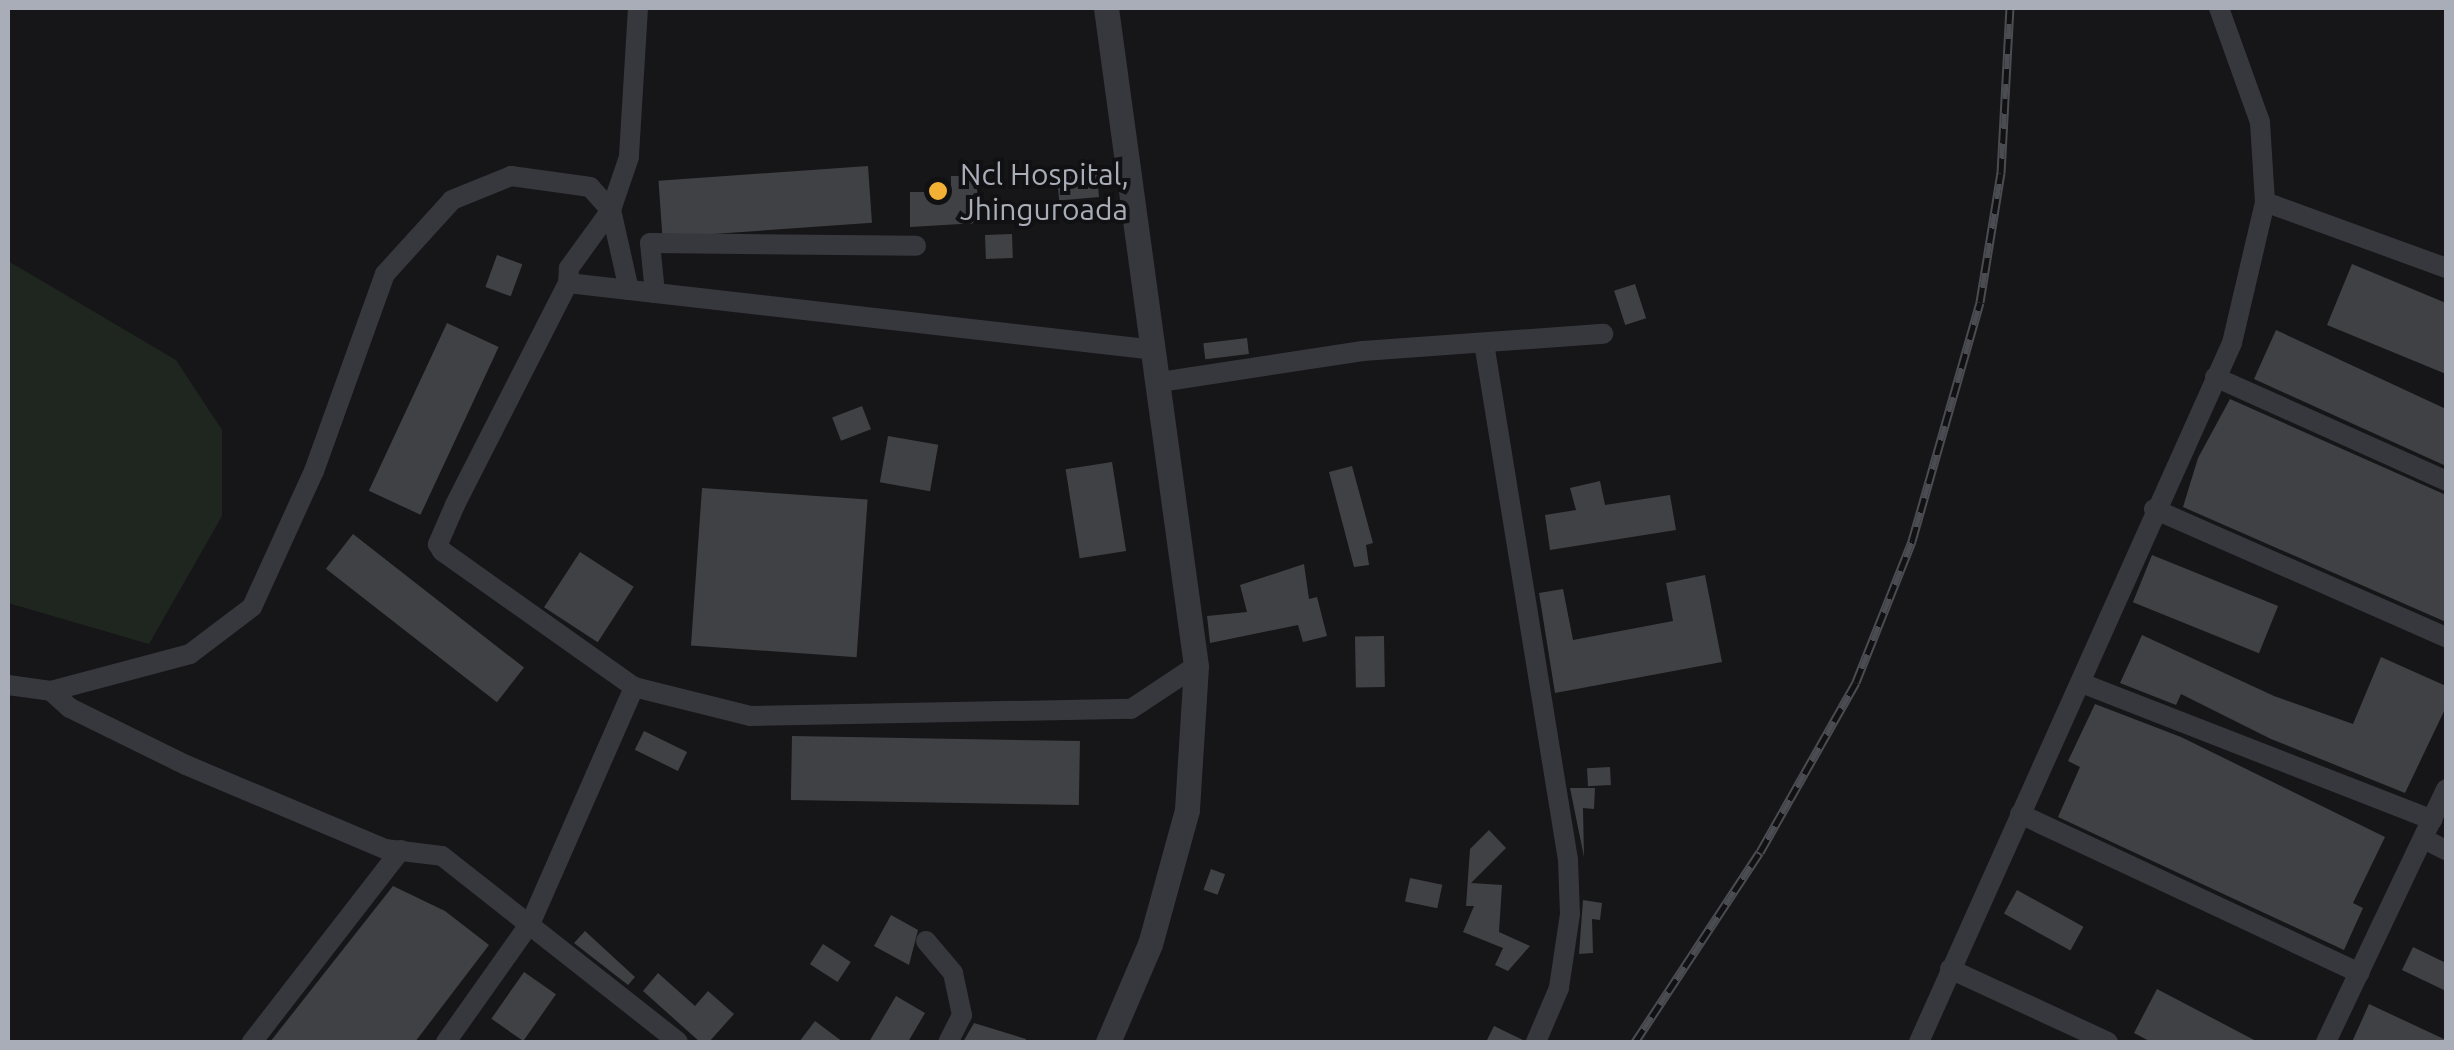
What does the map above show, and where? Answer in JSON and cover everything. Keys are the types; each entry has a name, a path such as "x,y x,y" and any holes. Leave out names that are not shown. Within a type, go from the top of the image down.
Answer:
{"street":[{"path":"638,8 629,157 611,210 569,268 568,283 438,544 634,687 750,716 1131,709 1196,666"},
{"path":"1106,8 1156,350 1196,666 1187,810 1150,944 1111,1042"},
{"path":"1919,1042 2020,814 2084,684 2154,509 2232,343 2265,202 2260,122 2219,8"},
{"path":"8,685 52,692 190,654 252,607 314,471 386,274 452,200 512,176 590,187 611,210 629,290"},
{"path":"2265,202 2446,268"},
{"path":"655,293 650,244 916,246"},
{"path":"568,283 1156,350"},
{"path":"1160,382 1364,352 1603,334"},
{"path":"1484,343 1568,860 1570,914 1558,988 1536,1042"},
{"path":"2215,377 2446,481"},
{"path":"2154,509 2446,636"},
{"path":"2084,684 2428,830 2446,850"},
{"path":"446,1042 531,922 634,687"},
{"path":"52,692 70,708 186,765 385,849 442,856 531,922 678,1042"},
{"path":"2326,1042 2446,789"},
{"path":"2020,814 2360,973"},
{"path":"252,1042 401,850"},
{"path":"926,942 953,973 962,1015 948,1042"},
{"path":"1950,968 2108,1042"}],"shaded area":[{"path":"8,261 176,360 222,430 222,516 149,644 8,603"}],"building":[{"path":"868,166 872,223 662,238 659,181"},
{"path":"1097,174 1099,197 1059,200 1057,177"},
{"path":"951,176 977,176 978,223 910,227 910,192 951,192"},
{"path":"1012,234 1013,258 986,259 985,235"},
{"path":"497,255 522,264 511,296 485,287"},
{"path":"2352,264 2446,303 2446,374 2327,325"},
{"path":"1635,284 1646,318 1625,325 1614,291"},
{"path":"447,323 499,347 420,515 369,491"},
{"path":"2276,330 2446,409 2446,466 2254,379"},
{"path":"1247,338 1249,354 1205,359 1203,343"},
{"path":"2230,399 2446,495 2446,622 2183,507 2198,458"},
{"path":"862,406 871,429 841,441 832,417"},
{"path":"888,436 938,445 930,491 880,482"},
{"path":"1112,462 1126,551 1080,558 1066,469"},
{"path":"1352,466 1373,543 1366,545 1369,565 1354,567 1329,472"},
{"path":"1600,481 1605,505 1670,495 1676,530 1550,550 1545,515 1576,510 1570,488"},
{"path":"702,488 868,500 857,657 691,646"},
{"path":"353,534 524,668 497,702 326,569"},
{"path":"580,552 634,587 598,642 544,607"},
{"path":"2152,555 2278,606 2259,653 2133,602"},
{"path":"1304,564 1309,599 1317,597 1327,636 1303,642 1298,625 1210,643 1207,616 1247,612 1240,585"},
{"path":"1705,575 1722,662 1555,693 1539,593 1563,589 1573,640 1673,621 1666,583"},
{"path":"2142,635 2274,696 2353,724 2381,657 2446,686 2446,707 2405,793 2271,739 2181,694 2176,705 2120,683"},
{"path":"1384,636 1385,687 1356,687 1355,637"},
{"path":"2095,704 2181,737 2385,837 2353,903 2363,908 2344,950 2058,817 2080,767 2068,761"},
{"path":"644,731 687,752 678,771 635,750"},
{"path":"792,736 1080,741 1079,805 791,800"},
{"path":"1610,767 1611,785 1588,786 1587,768"},
{"path":"1570,788 1595,788 1594,809 1583,808 1584,857"},
{"path":"1489,830 1506,848 1471,883 1502,885 1499,932 1530,946 1508,971 1495,965 1503,948 1463,932 1474,906 1466,906 1470,849"},
{"path":"1211,869 1225,874 1218,895 1203,890"},
{"path":"1410,878 1442,885 1437,908 1405,901"},
{"path":"393,886 445,911 489,945 415,1042 270,1042"},
{"path":"2017,890 2083,927 2070,950 2004,914"},
{"path":"1583,900 1602,903 1600,920 1592,919 1593,953 1579,954"},
{"path":"891,915 918,930 909,965 874,946"},
{"path":"585,931 635,977 628,985 574,943"},
{"path":"823,944 851,962 838,982 810,964"},
{"path":"2413,947 2446,963 2446,991 2402,970"},
{"path":"524,972 556,994 523,1041 491,1019"},
{"path":"658,973 695,1006 708,991 734,1014 709,1042 700,1042 643,991"},
{"path":"2157,989 2258,1042 2151,1042 2134,1033"},
{"path":"896,996 925,1013 908,1042 869,1042"},
{"path":"2369,1004 2446,1040 2446,1042 2352,1042"},
{"path":"815,1021 843,1042 799,1042"},
{"path":"974,1023 1026,1039 1025,1042 963,1042"},
{"path":"1494,1026 1523,1040 1522,1042 1486,1042"}],"railway":[{"path":"1635,1042 1760,852 1856,682 1912,541 1980,302 2001,173 2010,8"}],"place":[{"name":"Ncl Hospital, Jhinguroada","path":"938,191"}]}
